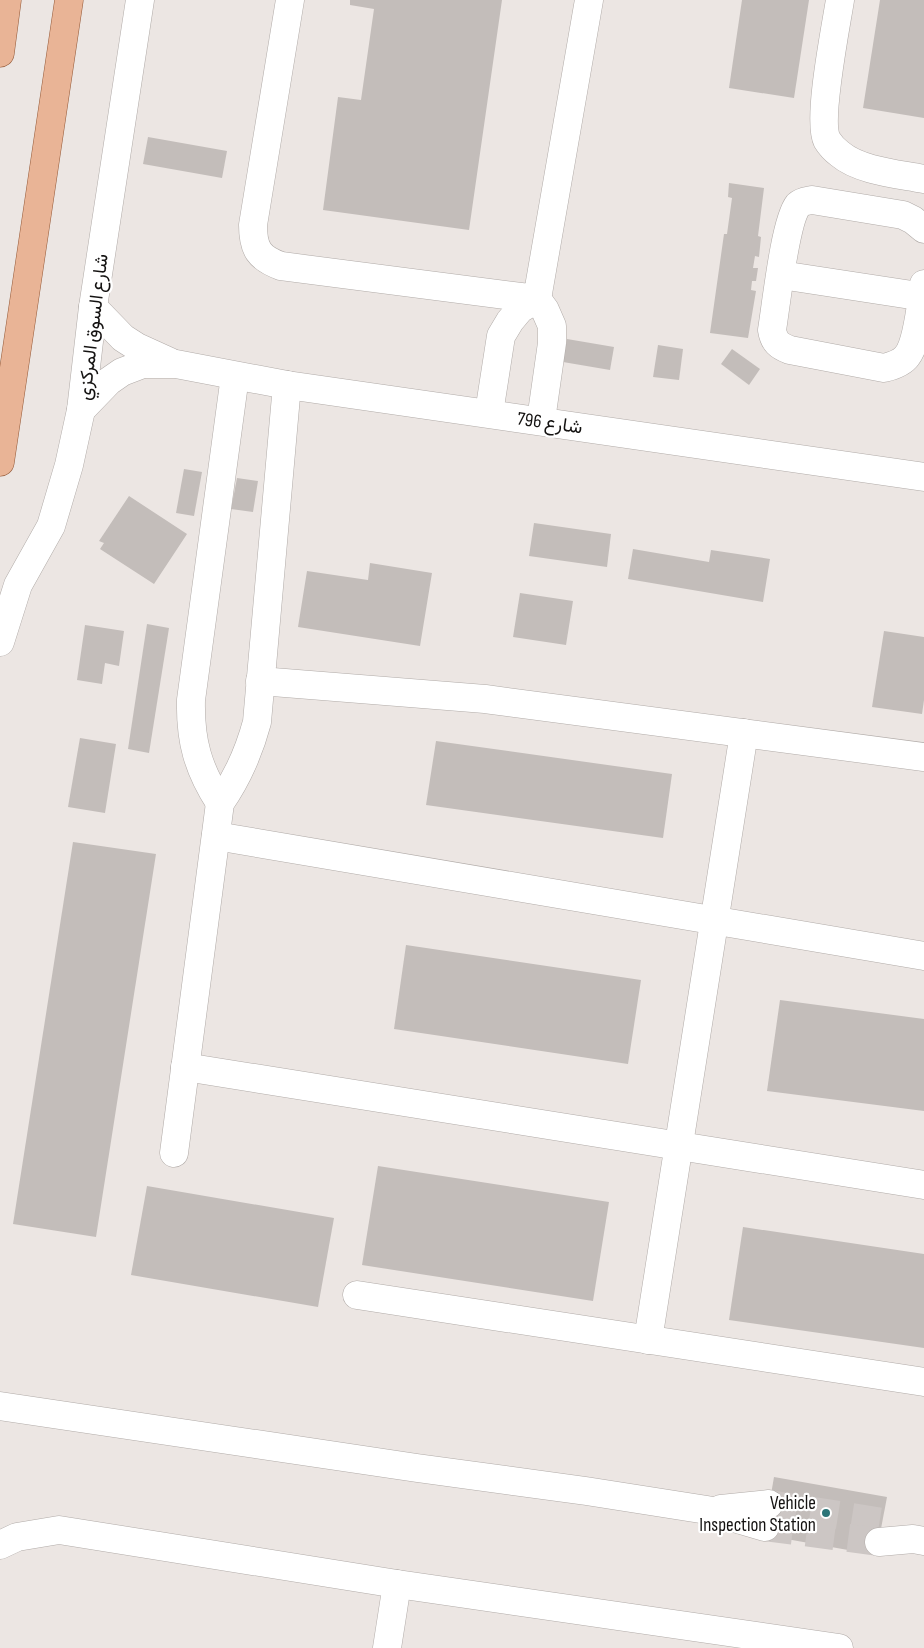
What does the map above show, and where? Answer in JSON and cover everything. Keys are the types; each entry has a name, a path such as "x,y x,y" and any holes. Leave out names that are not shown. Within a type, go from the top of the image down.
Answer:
{"main road":[{"path":"0,53 7,0"},
{"path":"0,462 69,0"}],"street":[{"name":"شارع السوق المركزي","path":"0,642 18,585 51,526 70,465 81,410 93,307 140,0"},
{"path":"290,0 253,226 253,239 258,252 268,261 281,266 538,299"},
{"path":"541,420 552,343 552,326 538,299 589,0"},
{"path":"840,0 825,100 824,123 827,140 840,154 850,160 877,170 924,179"},
{"path":"781,275 923,293 915,337 908,356 892,367 884,368 790,350 781,346 773,337 772,330 781,275 791,222 798,205 812,200 903,215 924,229"},
{"path":"489,413 501,336 520,309 538,299"},
{"name":"شارع 796","path":"93,307 123,338 137,347 176,364"},
{"name":"شارع 796","path":"81,410 109,381 122,372 142,364 176,364 287,385 541,420 924,477"},
{"path":"220,803 208,785 195,751 191,722 191,700 235,376"},
{"path":"174,1153 220,803 233,785 243,765 251,744 256,722 287,385"},
{"path":"260,681 475,698 924,757"},
{"path":"648,1340 744,734"},
{"path":"216,836 924,956"},
{"path":"185,1067 924,1185"},
{"path":"357,1295 924,1382"},
{"path":"0,1406 707,1510 767,1516"},
{"path":"0,1545 17,1537 59,1530 397,1584 839,1648"},
{"path":"881,1532 919,1540"},
{"path":"387,1648 397,1584"}],"building":[{"path":"350,0 502,0 469,230 323,210 338,97 361,100 374,9 350,5"},
{"path":"742,0 809,0 794,98 729,88"},
{"path":"880,0 924,0 924,118 863,108"},
{"path":"148,137 227,151 222,178 143,164"},
{"path":"729,183 764,188 758,236 761,237 759,257 755,256 753,268 758,268 756,281 752,281 751,290 756,291 748,338 710,333 724,234 727,234 732,198 728,197"},
{"path":"567,339 614,347 610,370 563,362"},
{"path":"658,345 683,349 679,380 653,377"},
{"path":"732,349 760,369 749,385 721,364"},
{"path":"184,469 202,472 194,516 176,513"},
{"path":"237,478 258,481 253,512 231,509"},
{"path":"129,496 187,534 154,584 100,549 104,543 99,541"},
{"path":"534,523 611,534 607,567 529,556"},
{"path":"633,549 709,562 711,550 770,559 763,602 628,579"},
{"path":"370,563 432,573 420,646 298,627 307,571 368,580"},
{"path":"520,593 573,601 566,645 513,637"},
{"path":"147,624 169,628 149,753 128,749"},
{"path":"85,625 124,631 119,666 105,663 102,684 77,680"},
{"path":"884,631 924,637 924,700 922,714 872,707"},
{"path":"80,738 116,744 105,813 68,807"},
{"path":"436,741 672,774 663,838 426,805"},
{"path":"73,842 156,854 96,1237 13,1224"},
{"path":"406,945 641,980 628,1064 394,1029"},
{"path":"780,1000 924,1019 924,1111 767,1091"},
{"path":"378,1166 609,1202 593,1301 362,1265"},
{"path":"147,1186 334,1218 318,1307 131,1275"},
{"path":"743,1227 924,1254 924,1348 729,1320"},
{"name":"Vehicle Inspection Station","path":"774,1477 887,1497 876,1555 764,1535"}],"tunnel":[{"path":"769,1504 883,1522"},
{"path":"765,1527 879,1542"}],"place":[{"name":"Vehicle Inspection Station","path":"826,1513"}]}
